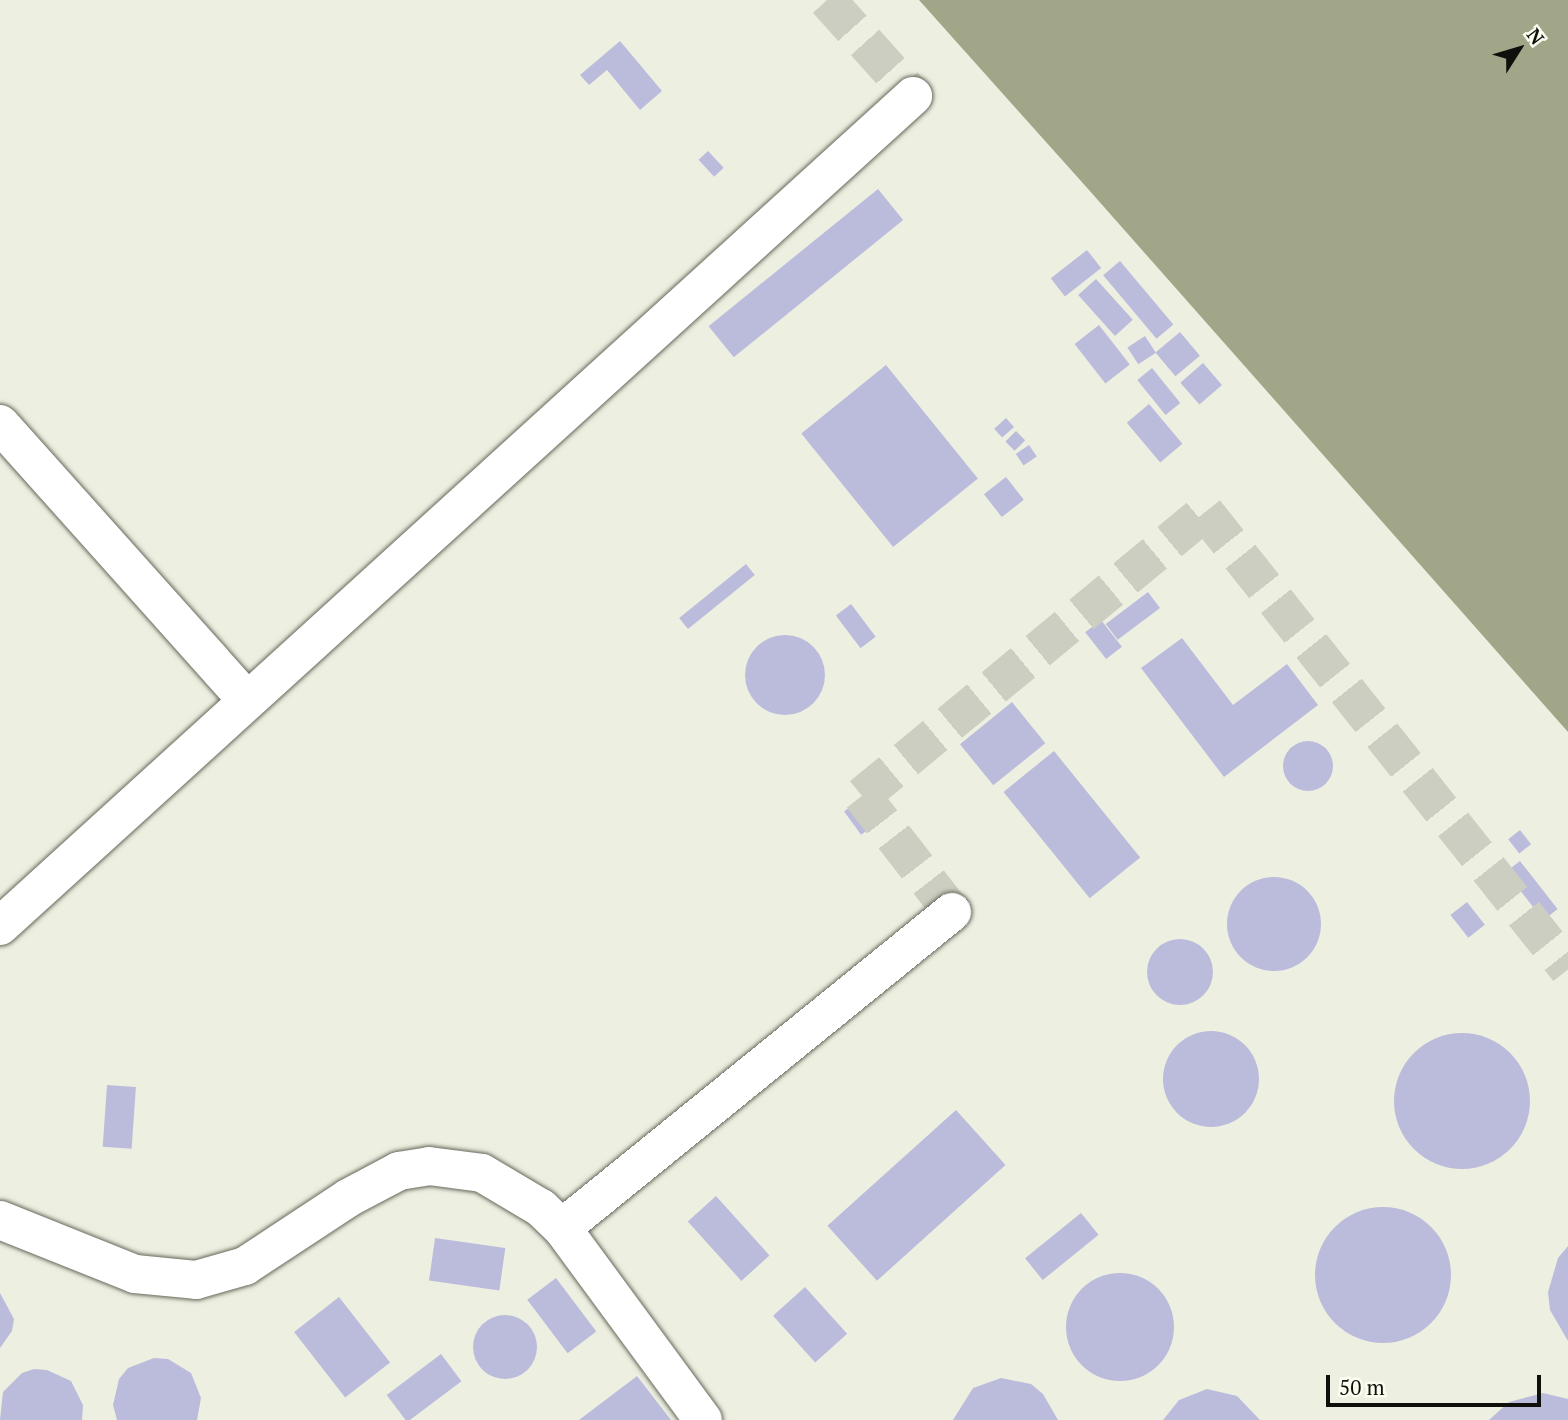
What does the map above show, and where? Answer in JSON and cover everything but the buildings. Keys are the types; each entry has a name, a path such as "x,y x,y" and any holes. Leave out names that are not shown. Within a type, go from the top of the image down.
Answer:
{"street":[{"path":"0,926 246,699 913,96"},
{"path":"0,424 246,699"},
{"path":"562,1227 952,912"},
{"path":"0,1220 135,1274 196,1280 245,1266 376,1182 429,1166 482,1173 541,1208 562,1227 703,1420"}],"shaded area":[{"path":"919,0 1568,0 1568,732 1089,190"}],"tunnel":[{"path":"827,0 913,96"},
{"path":"952,912 862,796 1205,512 1568,969"}]}
